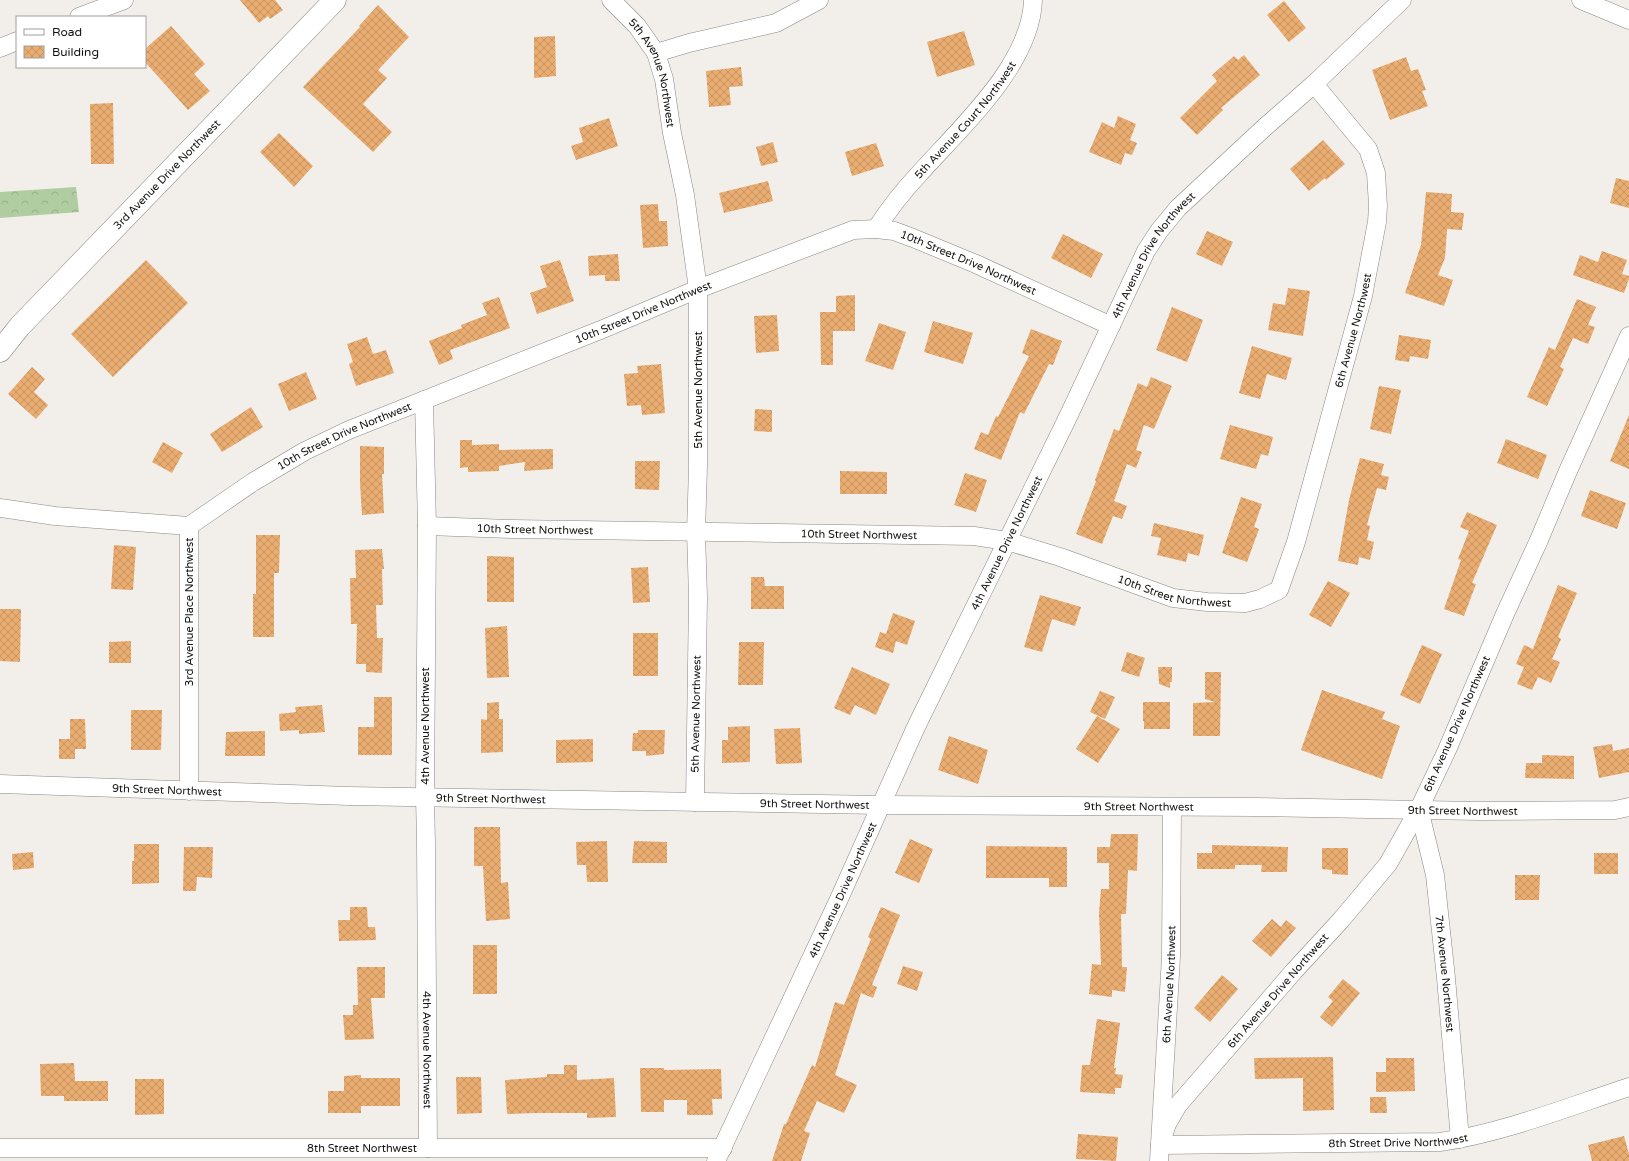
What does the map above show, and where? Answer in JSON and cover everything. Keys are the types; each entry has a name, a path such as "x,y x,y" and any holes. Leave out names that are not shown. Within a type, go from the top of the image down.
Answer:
{"main road":[{"name":"3rd Avenue Drive Northwest","path":"0,351 20,326 335,0"}],"street":[{"path":"82,16 124,0"},
{"name":"5th Avenue Northwest","path":"611,0 637,26 656,53 664,79 672,133 685,195 698,289 698,467 696,532 698,598 695,802"},
{"path":"656,53 689,43 776,22 819,0"},
{"name":"5th Avenue Court Northwest","path":"876,229 892,206 1002,80 1016,58 1026,33 1032,12 1033,0"},
{"name":"4th Avenue Drive Northwest","path":"720,1155 916,727 1008,541 1146,251 1159,231 1178,208 1265,127 1314,84 1402,0"},
{"path":"1581,0 1629,20"},
{"path":"0,48 16,42"},
{"name":"6th Avenue Northwest","path":"1279,590 1296,542 1363,296 1377,222 1378,206 1376,173 1368,149 1314,84"},
{"name":"10th Street Drive Northwest","path":"189,526 253,482 305,451 349,430 603,329 698,289 852,230 876,229 894,231 913,238 1111,326"},
{"name":"6th Avenue Drive Northwest","path":"1159,1153 1167,1124 1178,1105 1294,971 1341,920 1388,864 1419,809 1447,750 1505,614 1540,540 1568,472 1629,336"},
{"name":"4th Avenue Northwest","path":"424,400 427,526 424,797 426,843 428,1148"},
{"name":"3rd Avenue Place Northwest","path":"0,508 55,516 189,526 189,791"},
{"name":"10th Street Northwest","path":"427,526 512,529 974,536 1008,541 1173,598 1207,602 1245,602 1260,599 1279,590"},
{"name":"9th Street Northwest","path":"0,784 189,791 424,797 881,805 1419,809 1479,811 1615,810 1629,807"},
{"name":"6th Avenue Northwest","path":"1159,1153 1171,957 1172,808"},
{"name":"7th Avenue Northwest","path":"1419,809 1435,875 1446,978 1460,1139"},
{"name":"8th Street Drive Northwest","path":"1159,1153 1304,1143 1440,1142 1460,1139 1541,1116 1629,1086"},
{"name":"8th Street Northwest","path":"0,1148 428,1148 508,1154 720,1155"}],"green space":[{"path":"76,187 79,212 0,218 0,192"}],"building":[{"path":"240,0 275,0 283,10 270,19 268,16 259,23"},
{"path":"1284,1 1306,28 1289,42 1267,15"},
{"path":"378,5 409,37 378,70 387,78 363,104 392,132 373,152 303,87 360,27 359,26"},
{"path":"171,26 205,64 194,74 210,91 188,110 146,63 146,48"},
{"path":"964,31 975,65 937,77 927,42"},
{"path":"555,36 556,76 534,78 534,37"},
{"path":"1244,55 1260,75 1221,108 1223,110 1197,135 1180,118 1217,81 1212,75 1234,56 1238,60"},
{"path":"1406,57 1411,71 1418,69 1426,90 1422,91 1428,106 1390,120 1372,70"},
{"path":"741,67 743,86 729,87 731,105 709,107 706,71"},
{"path":"113,103 114,164 91,164 90,104"},
{"path":"1118,116 1136,124 1130,140 1137,143 1132,155 1125,153 1121,165 1089,152 1102,122 1114,128"},
{"path":"609,118 618,146 576,160 571,146 583,142 579,128"},
{"path":"279,133 313,166 294,187 260,152"},
{"path":"1323,140 1345,164 1326,180 1325,178 1309,191 1290,169"},
{"path":"773,142 778,162 761,166 756,147"},
{"path":"876,143 884,166 852,176 845,152"},
{"path":"1616,178 1629,181 1629,208 1610,203"},
{"path":"768,181 773,201 724,213 719,193"},
{"path":"1426,192 1452,194 1451,212 1464,213 1462,230 1447,229 1445,258 1438,275 1453,280 1444,306 1405,293 1421,245"},
{"path":"658,204 659,221 667,221 668,246 643,248 640,205"},
{"path":"1207,231 1233,242 1222,266 1196,254"},
{"path":"1063,234 1103,254 1091,278 1051,258"},
{"path":"1602,251 1627,260 1622,274 1629,276 1629,279 1624,293 1573,275 1580,255 1598,262"},
{"path":"618,254 620,281 605,281 605,275 589,276 588,256"},
{"path":"146,260 188,303 113,377 71,334"},
{"path":"560,260 574,301 537,314 530,293 547,287 540,266"},
{"path":"1288,288 1310,291 1303,336 1268,330 1273,303 1285,305"},
{"path":"855,295 855,331 833,331 833,365 821,365 820,312 836,312 836,296"},
{"path":"499,297 510,328 450,350 453,359 439,365 429,341 462,328 461,325 487,315 482,303"},
{"path":"1577,299 1596,307 1588,325 1595,327 1588,344 1573,338 1560,367 1564,369 1547,406 1527,397 1549,347 1555,350"},
{"path":"1172,307 1203,320 1187,362 1156,350"},
{"path":"777,315 779,351 756,353 754,316"},
{"path":"933,321 973,333 963,364 924,352"},
{"path":"879,323 906,332 893,370 865,361"},
{"path":"1031,329 1062,341 1053,365 1049,364 1024,414 1020,412 1001,460 974,449 981,432 988,435 996,416 998,417 1029,356 1022,353"},
{"path":"1399,335 1431,340 1428,359 1410,356 1409,362 1395,360"},
{"path":"367,337 373,354 386,350 394,373 356,386 349,364 353,362 347,344"},
{"path":"1252,346 1292,358 1286,380 1267,374 1260,399 1239,393"},
{"path":"661,364 665,413 642,415 641,405 627,406 624,374 638,373 637,366"},
{"path":"32,367 45,379 34,392 48,405 36,419 8,394"},
{"path":"306,372 317,399 289,411 278,384"},
{"path":"1151,377 1172,386 1154,429 1144,425 1136,450 1142,452 1136,468 1127,464 1114,501 1127,506 1122,519 1113,516 1102,544 1076,534 1114,429 1119,431 1138,383 1147,387"},
{"path":"1379,386 1401,390 1391,434 1370,429"},
{"path":"251,407 263,427 222,452 210,434"},
{"path":"755,409 772,410 772,432 754,431"},
{"path":"1629,415 1629,469 1610,461"},
{"path":"1230,425 1273,437 1268,456 1261,454 1256,469 1220,459"},
{"path":"1506,439 1547,455 1538,479 1497,463"},
{"path":"460,440 472,440 472,445 499,444 499,450 553,449 553,469 524,471 525,462 499,466 499,471 468,472 468,467 460,468"},
{"path":"163,442 183,453 172,473 152,462"},
{"path":"360,446 384,447 384,474 382,474 384,513 362,515"},
{"path":"1360,458 1384,464 1381,475 1389,477 1386,490 1377,488 1367,525 1370,526 1367,540 1374,542 1370,560 1359,557 1358,565 1338,561 1349,500"},
{"path":"635,461 660,461 659,490 635,489"},
{"path":"840,471 887,472 887,494 840,494"},
{"path":"965,473 987,480 976,512 954,505"},
{"path":"1590,490 1626,503 1617,529 1581,516"},
{"path":"1241,497 1262,504 1254,527 1259,529 1247,562 1222,553"},
{"path":"1467,512 1497,525 1472,583 1476,584 1464,616 1444,609 1461,560 1458,559 1469,531 1460,527"},
{"path":"1154,523 1204,535 1199,556 1188,553 1186,562 1157,555 1161,538 1151,536"},
{"path":"256,535 280,535 279,573 274,573 274,637 253,637 253,594 256,594"},
{"path":"114,545 136,547 133,590 111,589"},
{"path":"382,549 384,569 382,569 383,605 376,605 377,638 383,638 382,673 366,672 366,664 356,664 357,624 351,624 350,578 356,578 355,550"},
{"path":"487,556 514,557 514,602 487,602"},
{"path":"648,567 650,602 633,603 631,568"},
{"path":"751,577 764,577 765,586 784,586 784,609 751,609"},
{"path":"1328,581 1350,593 1331,627 1309,615"},
{"path":"1558,585 1577,593 1558,637 1561,639 1552,659 1560,662 1551,683 1538,677 1532,690 1517,684 1524,667 1516,664 1524,645 1533,649"},
{"path":"1040,595 1081,607 1075,626 1052,619 1042,652 1024,647"},
{"path":"0,609 21,609 20,662 0,661"},
{"path":"893,613 915,621 907,645 896,641 893,653 875,647 880,632 886,634"},
{"path":"507,626 509,677 487,678 485,628"},
{"path":"633,633 658,633 658,676 633,676"},
{"path":"131,641 131,663 109,663 109,642"},
{"path":"739,642 764,642 763,685 738,685"},
{"path":"1422,645 1442,654 1420,704 1400,695"},
{"path":"1127,652 1145,658 1139,677 1121,671"},
{"path":"852,667 890,684 876,715 855,705 850,715 834,708"},
{"path":"1158,667 1172,667 1172,682 1170,682 1170,688 1159,684"},
{"path":"1205,672 1221,672 1220,736 1193,736 1193,703 1215,702 1205,699"},
{"path":"1322,690 1385,712 1382,719 1400,726 1382,779 1301,750"},
{"path":"1100,691 1115,697 1105,719 1090,712"},
{"path":"374,697 392,697 392,755 358,755 358,727 374,727"},
{"path":"499,702 499,719 503,719 503,752 481,753 481,719 487,720 487,703"},
{"path":"1143,702 1170,702 1170,729 1144,729"},
{"path":"322,705 325,732 299,734 299,730 280,731 279,714 296,712 295,707"},
{"path":"131,710 162,710 161,750 131,750"},
{"path":"1097,716 1120,729 1098,763 1076,749"},
{"path":"70,719 85,719 86,749 75,749 75,759 59,759 59,739 70,739"},
{"path":"750,726 750,762 722,763 722,740 728,740 728,727"},
{"path":"800,728 802,763 776,764 774,729"},
{"path":"638,730 665,730 664,754 646,756 646,751 632,751 633,733 638,733"},
{"path":"265,731 265,756 225,756 226,732"},
{"path":"949,736 988,750 978,784 938,770"},
{"path":"593,739 593,762 556,763 556,740"},
{"path":"1612,744 1613,751 1629,748 1629,772 1599,778 1593,747"},
{"path":"1542,755 1574,756 1574,779 1525,778 1526,763 1542,763"},
{"path":"474,827 500,827 501,883 508,882 510,919 486,921 483,866 474,866"},
{"path":"1111,834 1138,834 1137,871 1128,870 1126,914 1121,914 1122,967 1127,967 1125,992 1112,990 1112,997 1089,994 1092,964 1101,965 1099,913 1101,889 1109,889 1109,863 1097,863 1097,847 1110,847"},
{"path":"910,839 933,849 919,883 895,873"},
{"path":"607,841 608,882 587,882 586,865 577,865 576,842"},
{"path":"634,841 667,842 667,863 632,863"},
{"path":"134,844 159,844 159,883 132,884"},
{"path":"1212,845 1288,847 1287,872 1261,872 1262,865 1235,865 1235,869 1197,869 1197,853 1212,853"},
{"path":"986,846 1067,847 1067,887 1049,887 1049,878 986,878"},
{"path":"184,847 213,847 212,878 197,877 196,891 183,891"},
{"path":"1322,848 1348,848 1348,875 1332,874 1332,870 1322,869"},
{"path":"33,852 34,868 13,870 12,854"},
{"path":"1594,853 1618,853 1618,874 1594,874"},
{"path":"1515,875 1540,875 1539,900 1515,900"},
{"path":"350,907 367,907 368,927 375,927 376,940 339,941 338,920 350,920"},
{"path":"881,907 900,915 872,985 877,987 873,998 861,993 835,1075 857,1085 844,1113 817,1101 804,1131 810,1133 801,1161 772,1161 784,1124 786,1124 812,1065 815,1067 835,1002 844,1005 871,939 868,937"},
{"path":"1272,919 1281,927 1286,920 1296,928 1271,957 1252,941"},
{"path":"473,945 497,945 497,994 473,994"},
{"path":"903,966 923,972 917,991 897,984"},
{"path":"357,967 385,967 385,998 371,998 374,1039 345,1040 343,1015 353,1015 353,1005 358,1005"},
{"path":"1222,975 1238,989 1210,1022 1194,1008"},
{"path":"1343,979 1360,993 1332,1027 1320,1017 1333,1001 1328,997"},
{"path":"1097,1019 1120,1023 1114,1068 1116,1068 1115,1074 1123,1075 1121,1088 1115,1088 1115,1094 1080,1092 1082,1065 1090,1065"},
{"path":"1333,1057 1334,1110 1303,1111 1303,1078 1255,1079 1254,1058"},
{"path":"1386,1058 1414,1058 1415,1091 1376,1092 1376,1072 1386,1072"},
{"path":"74,1063 75,1081 108,1081 108,1101 64,1101 64,1096 41,1096 40,1064"},
{"path":"564,1065 577,1065 577,1080 614,1078 616,1117 587,1118 587,1113 507,1114 505,1080 547,1077 547,1074 564,1074"},
{"path":"640,1068 664,1068 664,1070 721,1069 722,1099 712,1099 713,1115 687,1115 687,1100 664,1100 664,1112 641,1112"},
{"path":"361,1075 361,1078 400,1078 400,1106 361,1106 361,1113 328,1113 328,1091 344,1091 344,1076"},
{"path":"456,1077 481,1077 482,1113 457,1114"},
{"path":"135,1079 164,1079 164,1114 135,1115"},
{"path":"1370,1097 1386,1097 1387,1113 1370,1113"},
{"path":"1078,1134 1118,1137 1116,1161 1076,1159"},
{"path":"1624,1136 1629,1154 1629,1161 1592,1161 1588,1145"}]}
